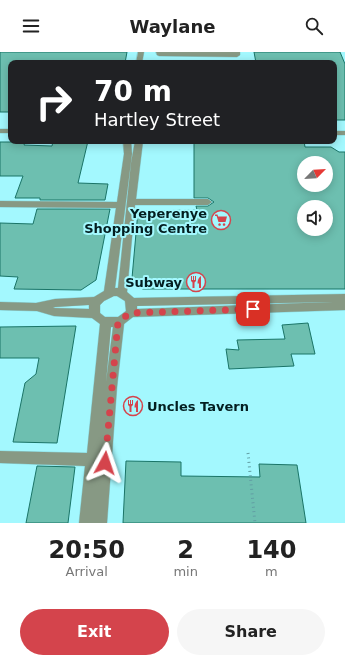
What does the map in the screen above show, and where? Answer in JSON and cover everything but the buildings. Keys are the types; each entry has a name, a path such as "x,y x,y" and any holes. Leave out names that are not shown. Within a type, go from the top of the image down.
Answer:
{"street":[{"path":"159,52 159,54 237,55 237,52"},
{"path":"109,293 122,205 128,154 127,144"},
{"path":"122,294 135,163 138,144"},
{"path":"131,202 208,202"},
{"path":"0,204 122,205"},
{"path":"130,313 131,302 122,294 109,293 100,297 96,301 94,310 95,314 101,320 106,322 118,322 130,313 345,306"},
{"path":"131,302 345,298"},
{"path":"0,306 36,307 55,303 96,301"},
{"path":"36,307 54,312 95,314"},
{"path":"86,523 106,322"},
{"path":"100,523 118,322"},
{"path":"0,458 92,460"}],"path":[{"path":"248,453 255,523"}],"place":[{"name":"Yeperenye Shopping Centre","path":"221,220"},
{"name":"Subway","path":"196,282"},
{"name":"Uncles Tavern","path":"133,406"}],"route":[{"path":"105,463 118,322 123,320 130,313 253,309"}]}
